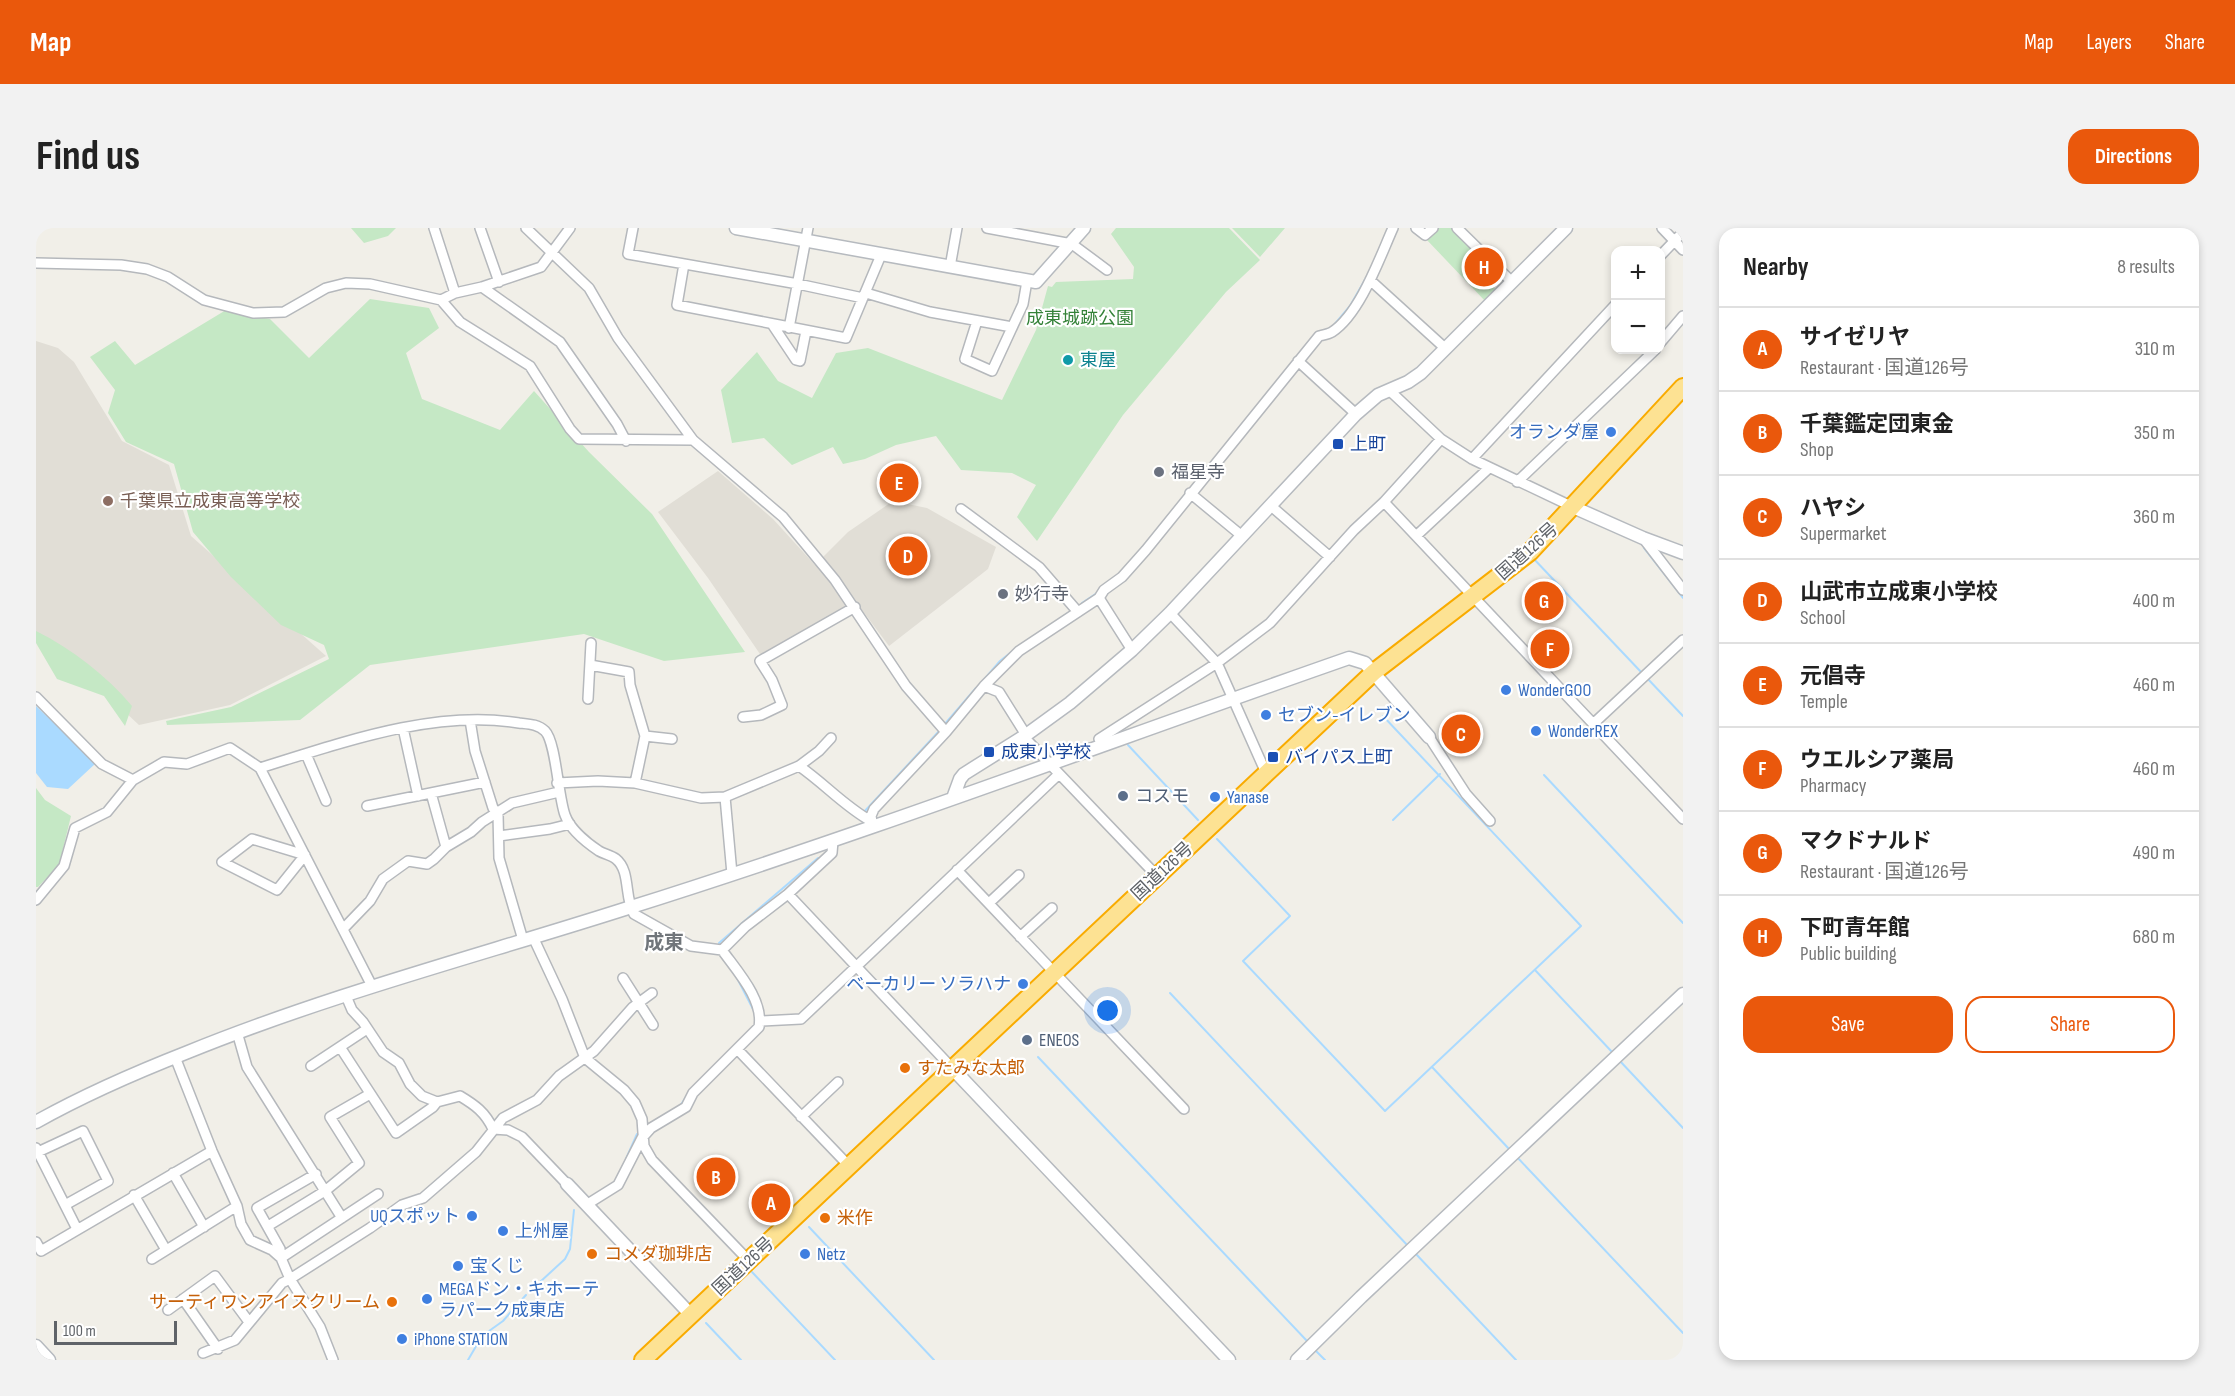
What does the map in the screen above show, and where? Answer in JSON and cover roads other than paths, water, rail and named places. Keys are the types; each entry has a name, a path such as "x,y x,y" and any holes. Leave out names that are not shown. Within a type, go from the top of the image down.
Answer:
{"highway":[{"name":"国道126号","path":"643,1360 1374,672 1530,552 1683,387"}],"street":[{"path":"434,228 455,294"},
{"path":"480,228 500,282"},
{"path":"526,228 589,288 618,338 693,440 783,516 855,607 906,686 943,729"},
{"path":"36,263 121,265 147,269 168,278 204,300 253,313 284,312 326,288 346,283 370,284 441,300 541,267 570,228"},
{"path":"633,228 628,254 864,295 930,312 1012,327"},
{"path":"736,228 1036,282 1084,228"},
{"path":"789,328 808,228"},
{"path":"950,267 957,228"},
{"path":"987,228 1071,244 1107,270"},
{"path":"872,824 874,809 943,729 1019,651 1078,612 1122,577 1300,363 1326,334 1352,312 1370,280 1393,228"},
{"path":"1416,228 1425,236 1433,228"},
{"path":"1457,228 1512,282"},
{"path":"953,798 964,774 1025,736 1070,703 1132,650 1170,613 1356,414 1378,395 1408,382 1421,373 1566,228"},
{"path":"1662,228 1683,250"},
{"path":"1665,251 1683,232"},
{"path":"684,264 677,305 846,338 881,255"},
{"path":"1370,280 1446,349"},
{"path":"977,321 965,359 992,371 1023,304 1028,281"},
{"path":"482,287 560,342 617,424 626,441"},
{"path":"441,300 460,322 530,366 570,429 579,439 693,440"},
{"path":"1472,459 1611,309"},
{"path":"1665,337 1683,316"},
{"path":"772,324 796,360 800,361 806,331"},
{"path":"1517,482 1651,354"},
{"path":"1300,363 1356,414"},
{"path":"1389,390 1441,439 1472,459 1517,482 1642,538 1683,553"},
{"path":"1103,745 1100,739 1217,663 1270,623 1441,439"},
{"path":"1416,536 1489,468"},
{"path":"1192,495 1242,536"},
{"path":"1384,502 1683,819"},
{"path":"1270,506 1330,557"},
{"path":"961,509 1039,567 1078,612"},
{"path":"1642,538 1683,590"},
{"path":"1101,595 1132,650"},
{"path":"743,717 761,715 782,705 772,680 760,661 855,607"},
{"path":"1170,613 1217,663 1266,772"},
{"path":"1593,724 1683,640"},
{"path":"588,699 591,643"},
{"path":"36,1122 61,1108 237,1032 372,986 630,908 833,841 872,824 953,798 1348,658 1362,661 1374,672 1429,738 1466,794 1490,821"},
{"path":"590,665 629,672 630,685 645,736 635,783"},
{"path":"984,686 999,692 1025,736 1049,764 1157,876"},
{"path":"36,697 102,764 133,780"},
{"path":"260,768 403,728 458,719 507,721 537,726 546,732 552,743 558,787 566,817 588,843 615,858 621,865 630,908 634,914 683,943 722,950 750,989 760,1021 759,1028 693,1093 686,1107 651,1128 642,1138 618,1185 586,1205"},
{"path":"470,720 475,751 493,808 498,814 499,858 528,939 562,999 585,1059 624,1090 635,1102 642,1119 644,1146 652,1160 748,1261"},
{"path":"403,728 418,796"},
{"path":"645,736 672,739"},
{"path":"343,929 370,901 383,879 408,861 427,864 446,847 512,803 558,787 598,781 635,783 701,798 725,797 799,766 819,752 831,738"},
{"path":"36,900 64,866 75,828 107,812 133,780 164,762 187,764 230,748 260,768 372,986"},
{"path":"306,754 326,801"},
{"path":"799,766 872,824"},
{"path":"760,1021 801,1019 1059,774"},
{"path":"368,806 485,782"},
{"path":"431,793 446,847"},
{"path":"725,797 732,874"},
{"path":"499,836 570,824"},
{"path":"252,839 305,855 277,890 222,862 252,839"},
{"path":"722,950 745,927 788,894 832,853 833,841"},
{"path":"957,870 1184,1109"},
{"path":"989,903 1018,875"},
{"path":"788,894 1229,1360"},
{"path":"1020,937 1052,908"},
{"path":"623,978 652,1025"},
{"path":"203,1353 235,1341 282,1283 370,1228 402,1205 423,1198 476,1152 503,1118 537,1100 560,1076 585,1059 633,1007 652,993"},
{"path":"1297,1360 1683,994"},
{"path":"346,996 352,1010 383,1052 399,1063 410,1084 422,1096 437,1102 460,1096 478,1107 488,1118 493,1129"},
{"path":"311,1066 367,1029"},
{"path":"237,1032 247,1067 342,1218"},
{"path":"340,1047 396,1133 437,1102"},
{"path":"737,1049 850,1167"},
{"path":"175,1057 237,1206 241,1224 250,1240 272,1250 280,1258 320,1328 333,1360"},
{"path":"801,1116 838,1082"},
{"path":"268,1226 325,1191 359,1163 330,1116 370,1094"},
{"path":"493,1129 508,1130 522,1137 691,1316"},
{"path":"65,1205 108,1181 83,1131 37,1150 77,1229"},
{"path":"36,1242 41,1251 212,1150"},
{"path":"173,1173 204,1227"},
{"path":"280,1258 280,1249 257,1208 316,1174"},
{"path":"280,1258 378,1194"},
{"path":"134,1196 166,1250"},
{"path":"152,1259 237,1206"},
{"path":"168,1310 216,1276 249,1322"},
{"path":"183,1299 218,1349"},
{"path":"36,1346 49,1360"}],"water":[{"path":"36,706 96,763 68,789 47,787 36,773"}],"waterway":[{"path":"1334,325 1350,306 1366,278"},
{"path":"1644,548 1683,598"},
{"path":"1533,558 1642,673"},
{"path":"1106,594 1115,587"},
{"path":"1082,603 1097,593"},
{"path":"1058,620 1068,613"},
{"path":"982,682 1000,661 1014,650"},
{"path":"1646,677 1683,716"},
{"path":"944,725 976,688"},
{"path":"1217,839 1290,916 1243,961 1385,1111 1581,926 1383,716"},
{"path":"863,813 941,729"},
{"path":"1128,745 1198,820"},
{"path":"1393,820 1440,774"},
{"path":"1544,775 1683,923"},
{"path":"719,943 818,858"},
{"path":"1535,970 1613,1053"},
{"path":"736,976 755,1013"},
{"path":"1170,993 1409,1247"},
{"path":"1038,1057 1308,1342"},
{"path":"1619,1060 1683,1128"},
{"path":"1432,1067 1510,1150"},
{"path":"680,1106 692,1088"},
{"path":"626,1159 637,1134"},
{"path":"1516,1156 1683,1333"},
{"path":"540,1282 565,1259 570,1249 574,1210"},
{"path":"809,1227 934,1360"},
{"path":"1415,1253 1516,1360"},
{"path":"752,1272 835,1360"},
{"path":"468,1360 482,1336 503,1321 526,1295"},
{"path":"706,1323 741,1360"},
{"path":"1314,1349 1325,1360"}],"place":[{"name":"下町青年館","path":"1484,267"},
{"name":"東屋","path":"1068,360"},
{"name":"オランダ屋","path":"1611,432"},
{"name":"上町","path":"1338,444"},
{"name":"福星寺","path":"1159,472"},
{"name":"元倡寺","path":"899,483"},
{"name":"千葉県立成東高等学校","path":"108,501"},
{"name":"山武市立成東小学校","path":"908,556"},
{"name":"妙行寺","path":"1003,594"},
{"name":"マクドナルド","path":"1544,601"},
{"name":"ウエルシア薬局","path":"1550,649"},
{"name":"WonderGOO","path":"1506,690"},
{"name":"セブン-イレブン","path":"1266,715"},
{"name":"WonderREX","path":"1536,731"},
{"name":"ハヤシ","path":"1461,734"},
{"name":"成東小学校","path":"989,752"},
{"name":"バイパス上町","path":"1273,757"},
{"name":"コスモ","path":"1123,796"},
{"name":"Yanase","path":"1215,797"},
{"name":"ベーカリー ソラハナ","path":"1023,984"},
{"name":"ENEOS","path":"1027,1040"},
{"name":"すたみな太郎","path":"905,1068"},
{"name":"千葉鑑定団東金","path":"716,1177"},
{"name":"サイゼリヤ","path":"771,1203"},
{"name":"UQスポット","path":"472,1216"},
{"name":"米作","path":"825,1218"},
{"name":"上州屋","path":"503,1231"},
{"name":"コメダ珈琲店","path":"592,1254"},
{"name":"Netz","path":"805,1254"},
{"name":"宝くじ","path":"458,1266"},
{"name":"MEGAドン・キホーテ ラパーク成東店","path":"427,1299"},
{"name":"サーティワンアイスクリーム","path":"392,1302"},
{"name":"iPhone STATION","path":"402,1339"}],"district":[{"name":"成東","path":"664,942"}],"park label":[{"name":"成東城跡公園","path":"1080,318"}]}
